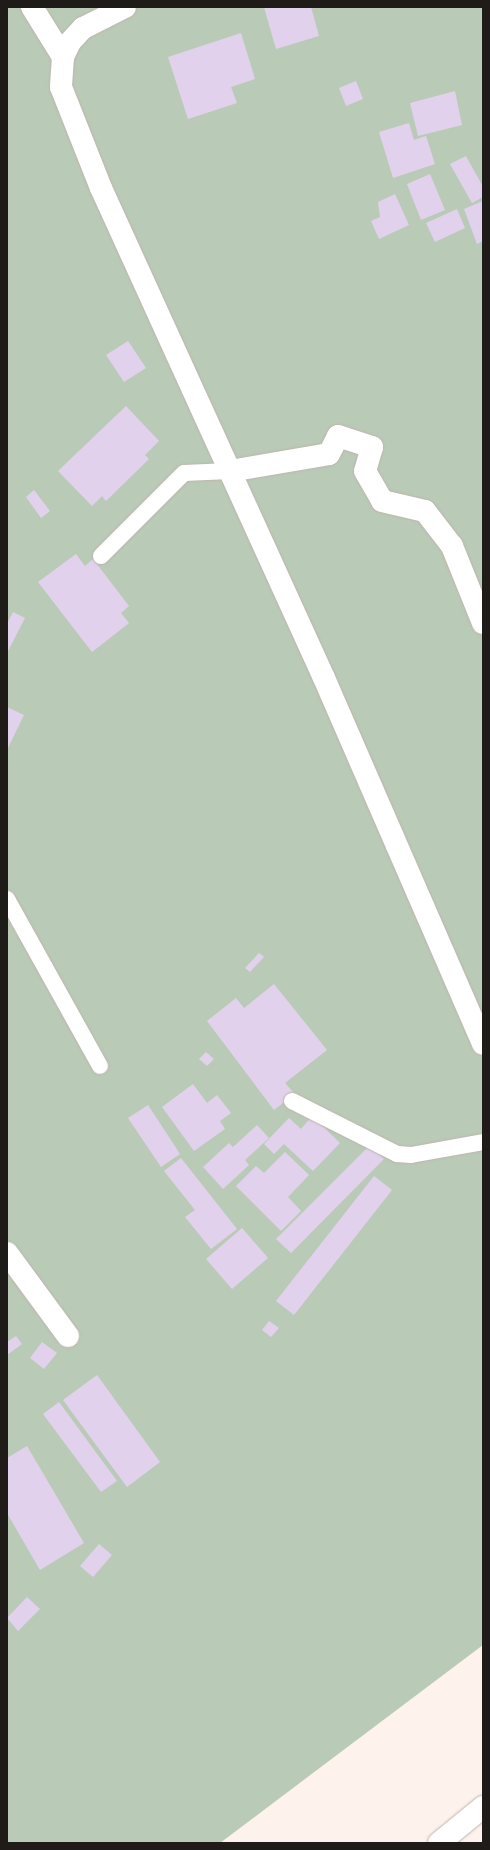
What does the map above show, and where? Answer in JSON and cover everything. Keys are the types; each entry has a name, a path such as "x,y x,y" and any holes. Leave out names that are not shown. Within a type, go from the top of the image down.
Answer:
{"street":[{"path":"32,7 63,57"},
{"path":"125,7 83,28 63,57 61,87 101,188 230,471 483,1044"},
{"path":"230,471 329,454 338,436 372,447 365,471 382,501 425,510 452,546 483,623"},
{"path":"7,1253 68,1336"},
{"path":"439,1843 483,1808"}],"lane":[{"path":"101,556 184,473 230,471"},
{"path":"7,899 100,1066"},
{"path":"292,1101 397,1154 411,1155 483,1142"}],"green space":[{"path":"7,7 483,7 483,1645 220,1843 7,1843"}],"building":[{"path":"264,7 311,7 319,36 276,49"},
{"path":"241,33 255,79 231,87 237,103 188,119 168,57"},
{"path":"356,81 363,99 346,106 339,88"},
{"path":"455,91 462,125 418,136 410,103"},
{"path":"409,123 414,140 426,136 435,164 393,178 379,132"},
{"path":"466,156 483,187 483,197 472,203 450,164"},
{"path":"430,174 445,210 421,220 407,184"},
{"path":"395,194 409,225 379,239 371,221 380,217 378,202"},
{"path":"483,201 483,241 477,244 464,209"},
{"path":"457,209 465,228 435,242 426,223"},
{"path":"128,341 146,368 124,382 106,355"},
{"path":"126,406 159,441 145,455 149,459 106,501 102,496 92,506 58,471"},
{"path":"34,490 50,511 41,518 26,497"},
{"path":"76,554 85,566 93,559 129,606 121,613 129,623 92,652 38,582"},
{"path":"13,612 25,618 7,653 7,624"},
{"path":"7,707 24,715 7,750"},
{"path":"259,953 264,957 250,972 245,968"},
{"path":"274,984 327,1050 285,1083 295,1094 274,1110 207,1021 236,998 244,1008"},
{"path":"206,1052 214,1059 207,1066 199,1059"},
{"path":"193,1084 207,1103 217,1095 231,1113 220,1121 225,1129 194,1151 162,1107"},
{"path":"148,1105 180,1154 161,1167 128,1118"},
{"path":"312,1116 340,1143 313,1171 284,1144 274,1154 264,1144 289,1118 301,1129"},
{"path":"257,1125 269,1138 245,1160 249,1165 223,1189 203,1167 229,1143 233,1147"},
{"path":"370,1145 384,1159 291,1253 276,1239"},
{"path":"285,1152 309,1175 288,1197 301,1211 281,1231 236,1186 256,1166 264,1173"},
{"path":"181,1158 237,1229 211,1249 185,1217 195,1210 164,1171"},
{"path":"374,1176 392,1190 294,1315 276,1301"},
{"path":"242,1228 268,1258 232,1289 206,1259"},
{"path":"269,1321 279,1328 271,1337 262,1330"},
{"path":"16,1336 22,1344 7,1355 7,1342"},
{"path":"42,1342 57,1353 44,1369 30,1358"},
{"path":"97,1375 160,1462 127,1487 63,1400"},
{"path":"59,1402 117,1481 101,1492 43,1414"},
{"path":"27,1446 84,1543 40,1570 7,1513 7,1458"},
{"path":"99,1544 112,1555 93,1577 80,1566"},
{"path":"27,1597 40,1609 18,1631 7,1618"}]}
